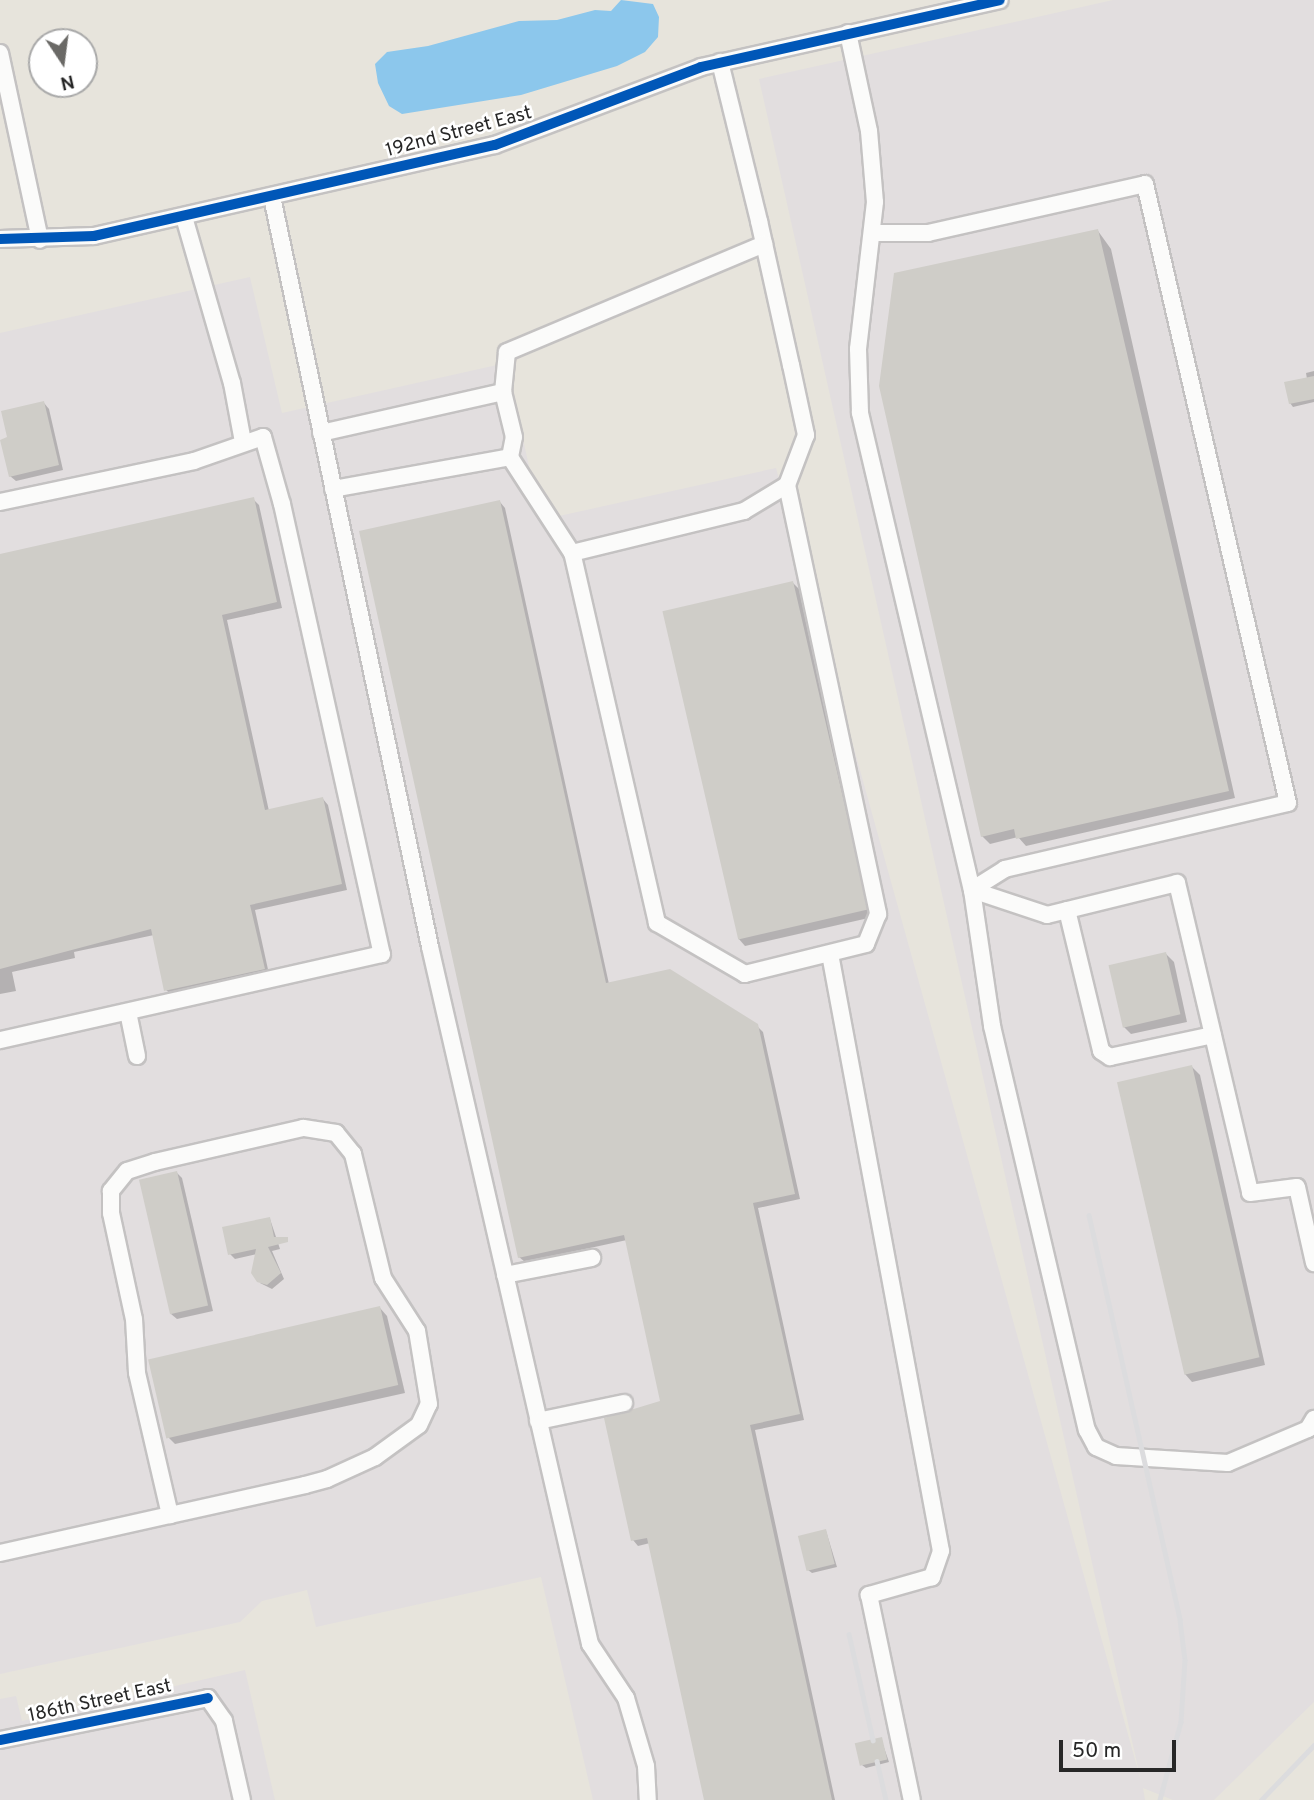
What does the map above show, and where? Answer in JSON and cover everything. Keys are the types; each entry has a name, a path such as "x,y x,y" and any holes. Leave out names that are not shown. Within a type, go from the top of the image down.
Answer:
{"street":[{"name":"192nd Street East","path":"0,239 40,240 94,236 495,145 665,78 720,62 1000,0"},
{"path":"848,33 869,131 875,202 858,349 860,413 972,890 977,950 992,1026 1087,1430 1096,1447 1116,1457 1228,1463 1308,1429 1314,1419"},
{"path":"0,53 40,240"},
{"path":"720,62 764,244 806,435 787,485 878,914 866,944 745,974 657,923 572,554 510,457 514,436 503,393 507,352 764,244"},
{"path":"872,233 928,233 1145,184 1288,803 1005,869 972,890"},
{"path":"272,197 505,1275 590,1644 626,1698 646,1766 648,1800"},
{"path":"184,217 232,383 243,442"},
{"path":"321,433 503,393"},
{"path":"0,502 194,461 243,442 263,438 282,504 382,954 0,1040"},
{"path":"333,489 510,457"},
{"path":"572,554 744,511 787,485"},
{"path":"972,890 1047,915 1177,883 1250,1193 1297,1187 1314,1263"},
{"path":"1068,910 1101,1051 1110,1057 1213,1035"},
{"path":"831,954 941,1551 932,1577 869,1595 912,1800"},
{"path":"128,1012 137,1056"},
{"path":"0,1553 170,1515 340,1475 398,1441 426,1415 429,1394 417,1331 383,1278 353,1154 336,1133 303,1128 155,1162 127,1171 111,1191 111,1213 134,1319 138,1373 170,1515"},
{"path":"505,1275 592,1258"},
{"path":"538,1421 624,1403"},
{"name":"186th Street East","path":"0,1740 208,1698 224,1721 242,1800"}],"shaded area":[{"path":"1113,0 1314,0 1314,1702 1214,1800 1173,1800 1143,1788 1145,1800 593,1800 541,1577 316,1627 307,1590 262,1601 240,1622 0,1674 0,333 250,277 282,413 506,363 541,520 776,468 1141,1781 759,79"},
{"path":"245,1670 275,1800 0,1800 0,1699 16,1696 22,1721"}],"water":[{"path":"621,0 653,4 659,17 658,37 645,52 617,66 521,95 402,114 389,106 378,83 375,64 387,52 428,46 519,21 557,20 595,10 611,11"}],"building":[{"path":"1098,229 1229,791 1016,839 1014,829 981,837 879,386 894,273"},
{"path":"1314,376 1314,399 1289,404 1284,382"},
{"path":"44,401 59,465 9,477 0,440 7,437 1,411"},
{"path":"254,497 277,602 222,615 265,810 323,797 342,884 250,905 265,969 164,991 151,929 0,969 0,554"},
{"path":"500,500 606,983 670,969 758,1024 795,1194 753,1203 800,1414 750,1425 832,1800 704,1800 647,1538 631,1541 604,1418 660,1401 624,1235 518,1258 359,531"},
{"path":"793,581 869,909 738,940 662,611"},
{"path":"1166,952 1180,1014 1123,1028 1109,965"},
{"path":"1192,1065 1259,1357 1184,1375 1117,1082"},
{"path":"177,1171 208,1305 170,1314 139,1180"},
{"path":"270,1217 274,1237 288,1237 288,1242 268,1247 281,1273 267,1285 257,1282 251,1273 256,1249 228,1255 222,1227"},
{"path":"380,1306 398,1385 166,1438 148,1360"},
{"path":"826,1529 835,1564 807,1571 798,1536"},
{"path":"882,1737 887,1759 860,1766 855,1743"}],"railway":[{"path":"1089,1215 1180,1620 1185,1660 1181,1722 1160,1800"},
{"path":"849,1634 873,1740"},
{"path":"1261,1800 1314,1745"},
{"path":"877,1761 886,1800"}],"cycle path":[{"path":"0,239 94,236 495,145 701,67 1000,0"},
{"path":"0,1740 208,1698"}]}
